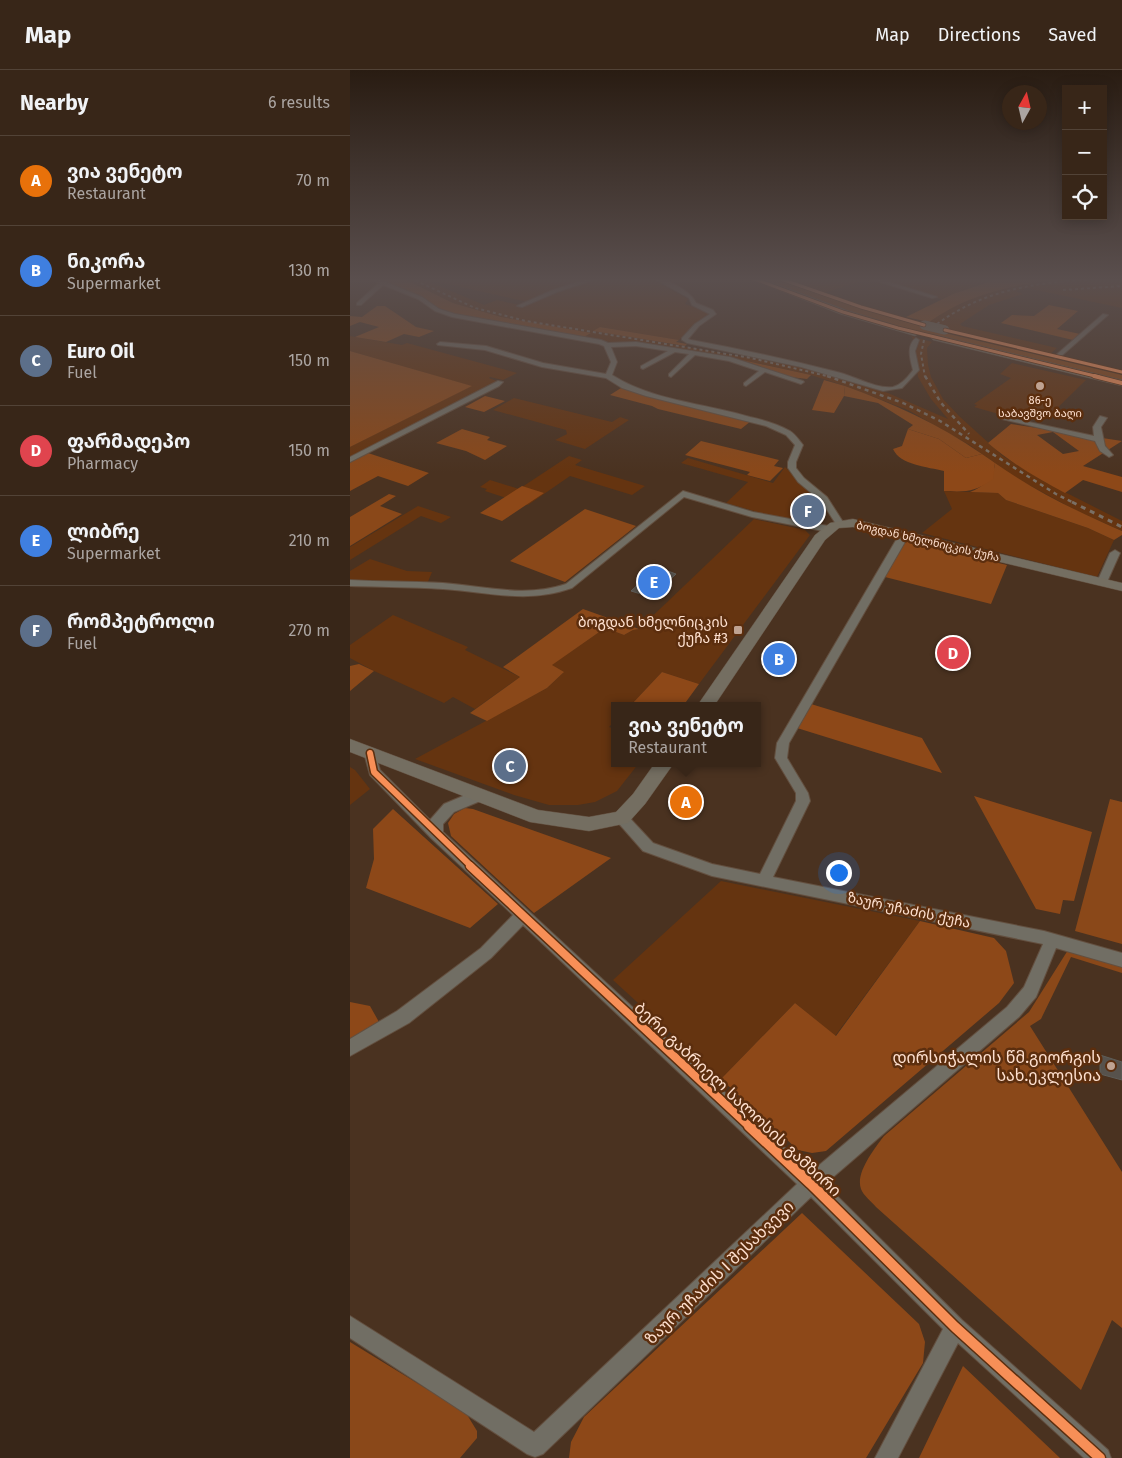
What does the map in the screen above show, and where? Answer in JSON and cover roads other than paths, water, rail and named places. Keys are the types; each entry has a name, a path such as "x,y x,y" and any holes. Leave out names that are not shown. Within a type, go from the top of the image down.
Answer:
{"main road":[{"path":"956,343 1122,383"},
{"path":"998,343 1122,372"},
{"name":"ბოგდან ხმელნიცკის ქუჩა","path":"834,525 853,523 1122,587"},
{"path":"709,702 834,525"},
{"path":"350,746 537,817 589,824 621,818 639,799 662,767"}],"street":[{"path":"602,343 607,345 636,344 743,362 801,382"},
{"path":"693,343 841,375 886,388 898,388 916,370 912,351 914,343"},
{"path":"1057,357 1073,343"},
{"path":"350,583 454,587 514,595 548,593 569,586 683,494 752,514 834,525 824,499 801,480 792,468 792,462 799,445 792,436 765,424 637,390 608,376 550,367 486,348 440,344"},
{"path":"607,345 614,362 608,376"},
{"path":"643,367 674,350"},
{"path":"671,375 694,353"},
{"path":"746,384 765,369"},
{"path":"350,460 492,388 500,382"},
{"path":"1103,418 1096,427 1098,439 1104,451 1109,455"},
{"path":"1006,419 1064,430 1098,439"},
{"path":"764,881 803,801 802,793 781,758 783,743 904,535"},
{"path":"1102,582 1115,553"},
{"name":"ბერი გაბრიელ სალოსის გამზირი","path":"370,753 374,772 436,834 811,1184 955,1327 1100,1458"},
{"path":"436,834 436,822 449,808 480,795"},
{"name":"ზაურ უჩაძის ქუჩა","path":"621,818 648,847 712,870 905,908 1052,940 1122,960"},
{"path":"350,1048 402,1017 479,959 522,915"},
{"name":"ზაურ უჩაძის I შესახვევი","path":"350,1326 534,1452 811,1184 1013,1012 1030,992 1052,940"},
{"path":"886,1458 955,1327"}],"railway":[{"path":"658,343 751,358 827,376"},
{"path":"923,343 921,354 925,377"},
{"path":"827,376 903,403 940,421 1056,494 1122,527"},
{"path":"925,376 941,403 969,434"}],"place":[{"name":"86-ე საბავშვო ბაღი","path":"1040,386"},
{"name":"რომპეტროლი","path":"808,511"},
{"name":"ლიბრე","path":"654,582"},
{"name":"ბოგდან ხმელნიცკის ქუჩა #3","path":"738,630"},
{"name":"ფარმადეპო","path":"953,653"},
{"name":"ნიკორა","path":"779,659"},
{"name":"Euro Oil","path":"510,766"},
{"name":"ვია ვენეტო","path":"686,802"},
{"name":"დირსიჭალის წმ.გიორგის სახ.ეკლესია","path":"1111,1066"}]}
